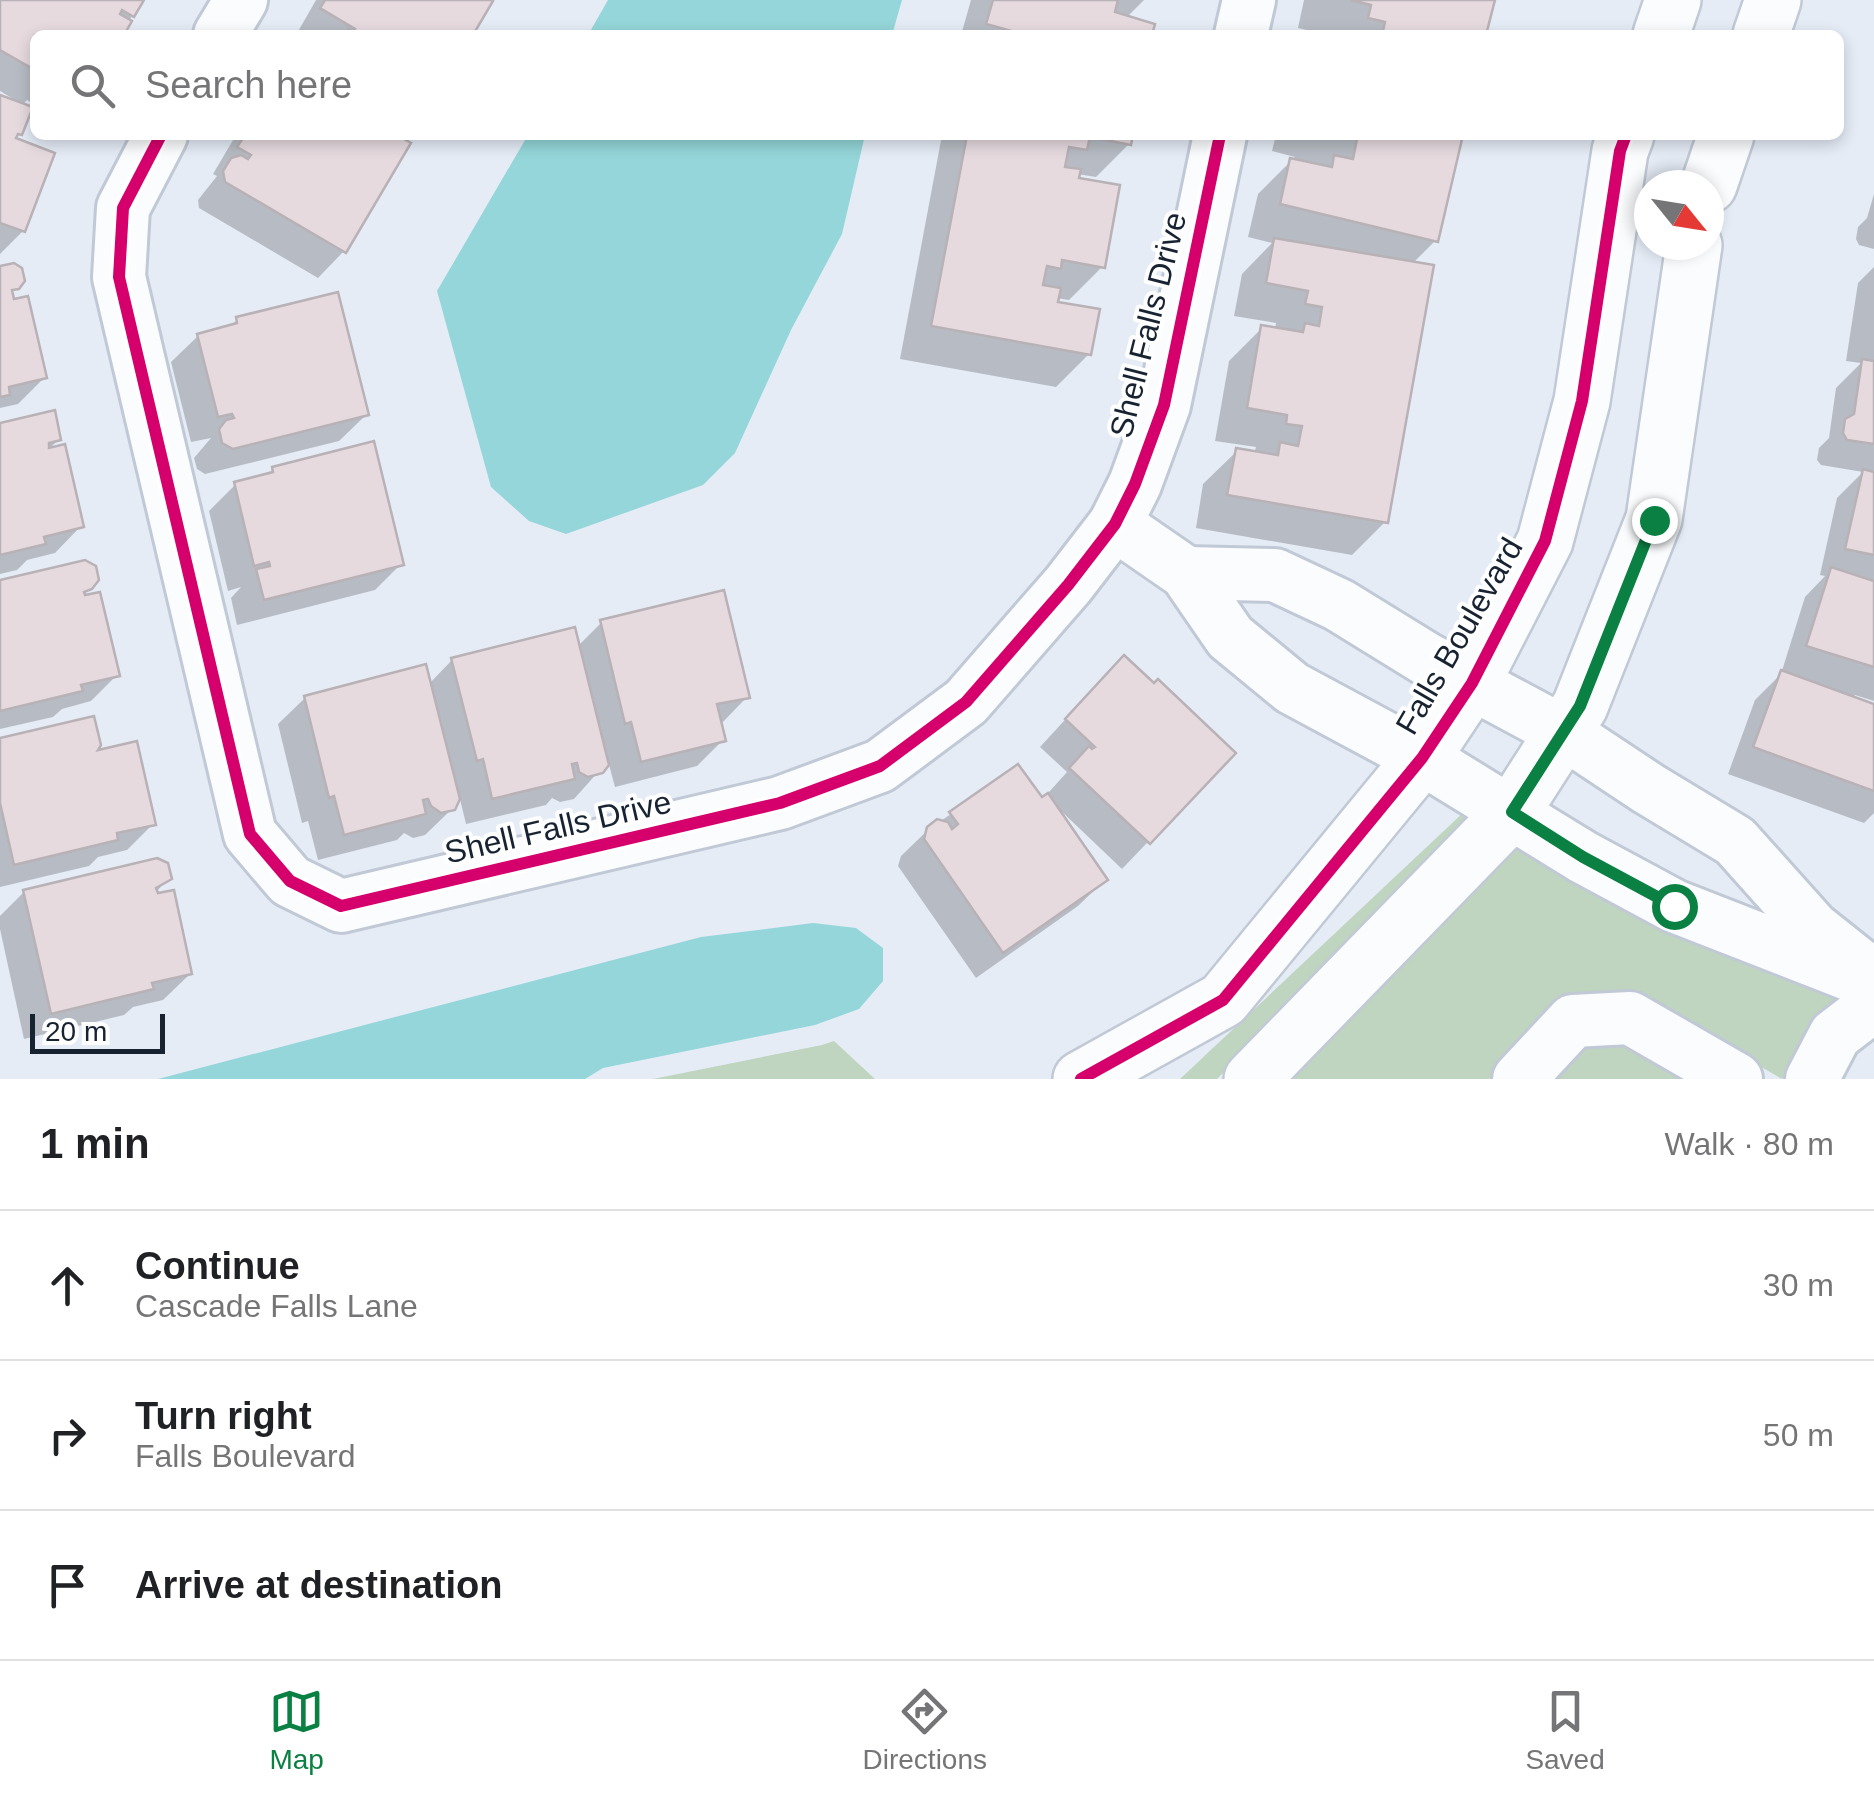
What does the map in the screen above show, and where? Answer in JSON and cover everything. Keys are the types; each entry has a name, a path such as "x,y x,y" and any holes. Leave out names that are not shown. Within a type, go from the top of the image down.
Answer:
{"street":[{"path":"223,30 240,0"},
{"path":"1242,30 1249,0"},
{"path":"1663,30 1673,0"},
{"path":"1763,30 1774,0"},
{"name":"Shell Falls Drive","path":"158,140 123,208 119,276 250,834 290,881 341,906 780,803 880,766 966,702 1116,524 1135,484 1164,405 1219,140"},
{"name":"Falls Boulevard","path":"1081,1079 1224,1000 1422,758 1472,683 1546,541 1582,401 1624,140"},
{"path":"1714,170 1724,140"},
{"path":"1252,1079 1512,812 1580,706 1654,520 1692,260"},
{"path":"1116,524 1186,573 1230,637 1292,688 1422,758 1583,857 1674,906 1874,984"},
{"path":"1186,573 1275,575 1339,605 1562,732 1735,840 1813,928 1874,976"},
{"path":"1812,1079 1835,1035 1874,1006"},
{"path":"1519,1079 1573,1022 1630,1018 1736,1079"}],"green space":[{"path":"1465,811 1473,815 1217,1079 1180,1079"},
{"path":"1518,843 1843,997 1812,1022 1782,1079 1641,998 1553,1005 1489,1079 1288,1079"},
{"path":"834,1041 875,1079 653,1079 822,1045"},
{"path":"1626,1042 1690,1079 1555,1079 1586,1044"}],"water":[{"path":"608,0 902,0 893,30 591,30"},
{"path":"525,140 864,140 842,234 791,330 735,453 703,485 566,534 529,521 491,487 437,291"},
{"path":"813,923 856,928 883,948 883,981 859,1009 815,1025 603,1068 585,1079 158,1079 701,937"}],"building":[{"path":"0,0 144,0 134,17 122,10 120,14 132,21 127,30 30,30 30,67 0,50"},
{"path":"325,0 493,1 476,30 354,30 320,8"},
{"path":"993,0 1118,0 1115,12 1155,24 1153,30 1008,30 986,24"},
{"path":"1350,0 1495,0 1487,30 1383,30 1385,22 1368,18 1371,5"},
{"path":"0,95 30,106 22,135 16,138 55,153 25,232 0,223"},
{"path":"242,140 411,143 346,253 225,182 223,171 231,158 241,155 248,159 251,155 237,147"},
{"path":"966,140 1089,140 1087,150 1069,147 1065,167 1081,169 1079,178 1120,185 1105,268 1062,260 1061,269 1047,266 1043,285 1061,288 1058,302 1100,309 1091,355 931,326"},
{"path":"1105,140 1132,140 1131,145"},
{"path":"1357,140 1462,140 1438,242 1280,204 1290,158 1332,167 1334,155 1353,159"},
{"path":"1274,238 1434,265 1388,523 1227,495 1236,448 1278,455 1280,442 1298,446 1302,426 1286,424 1287,415 1247,408 1261,325 1303,332 1305,323 1319,326 1322,307 1305,304 1308,291 1266,283"},
{"path":"14,263 22,268 25,281 19,289 12,290 14,299 28,296 47,378 9,387 10,395 0,397 0,266"},
{"path":"338,292 369,415 233,449 222,443 219,429 226,420 234,418 232,414 218,417 197,334 237,323 236,317"},
{"path":"1862,359 1874,361 1874,444 1847,440 1843,433 1845,419 1854,414"},
{"path":"55,410 61,440 49,443 49,448 65,444 84,527 44,537 46,544 0,555 0,423"},
{"path":"374,441 404,565 264,600 256,569 270,566 269,562 254,566 234,482 273,472 272,467"},
{"path":"1863,469 1874,472 1874,555 1845,549"},
{"path":"85,560 96,566 99,580 84,592 100,592 120,676 81,685 83,691 0,711 0,580"},
{"path":"1831,567 1874,581 1874,667 1806,646"},
{"path":"724,590 750,698 717,704 726,741 641,762 631,722 625,724 600,620"},
{"path":"575,627 609,765 603,773 588,777 579,772 577,763 572,764 575,779 492,799 483,759 477,761 451,658"},
{"path":"1124,655 1154,683 1158,679 1236,753 1150,844 1069,768 1089,746 1095,747 1065,719"},
{"path":"426,664 460,799 455,810 441,813 428,799 423,800 426,814 344,835 334,796 329,798 304,696"},
{"path":"1781,670 1874,704 1874,791 1753,747"},
{"path":"94,716 101,745 98,750 137,741 156,825 117,833 118,840 14,865 0,803 0,738"},
{"path":"1018,764 1042,797 1048,793 1108,880 1003,953 924,839 927,827 937,819 948,822 952,829 958,824 949,812"},
{"path":"157,858 168,863 172,879 156,888 158,893 174,890 192,974 152,983 154,989 51,1014 23,890"}],"cycle path":[{"path":"158,140 123,208 119,277 250,834 290,881 341,906 780,803 880,766 966,702 1068,585 1115,524 1135,484 1164,405 1219,140"},
{"path":"1081,1079 1223,1000 1422,758 1472,683 1545,541 1582,401 1624,140"}],"route":[{"path":"1654,520 1580,706 1512,812 1583,857 1674,906"}]}
